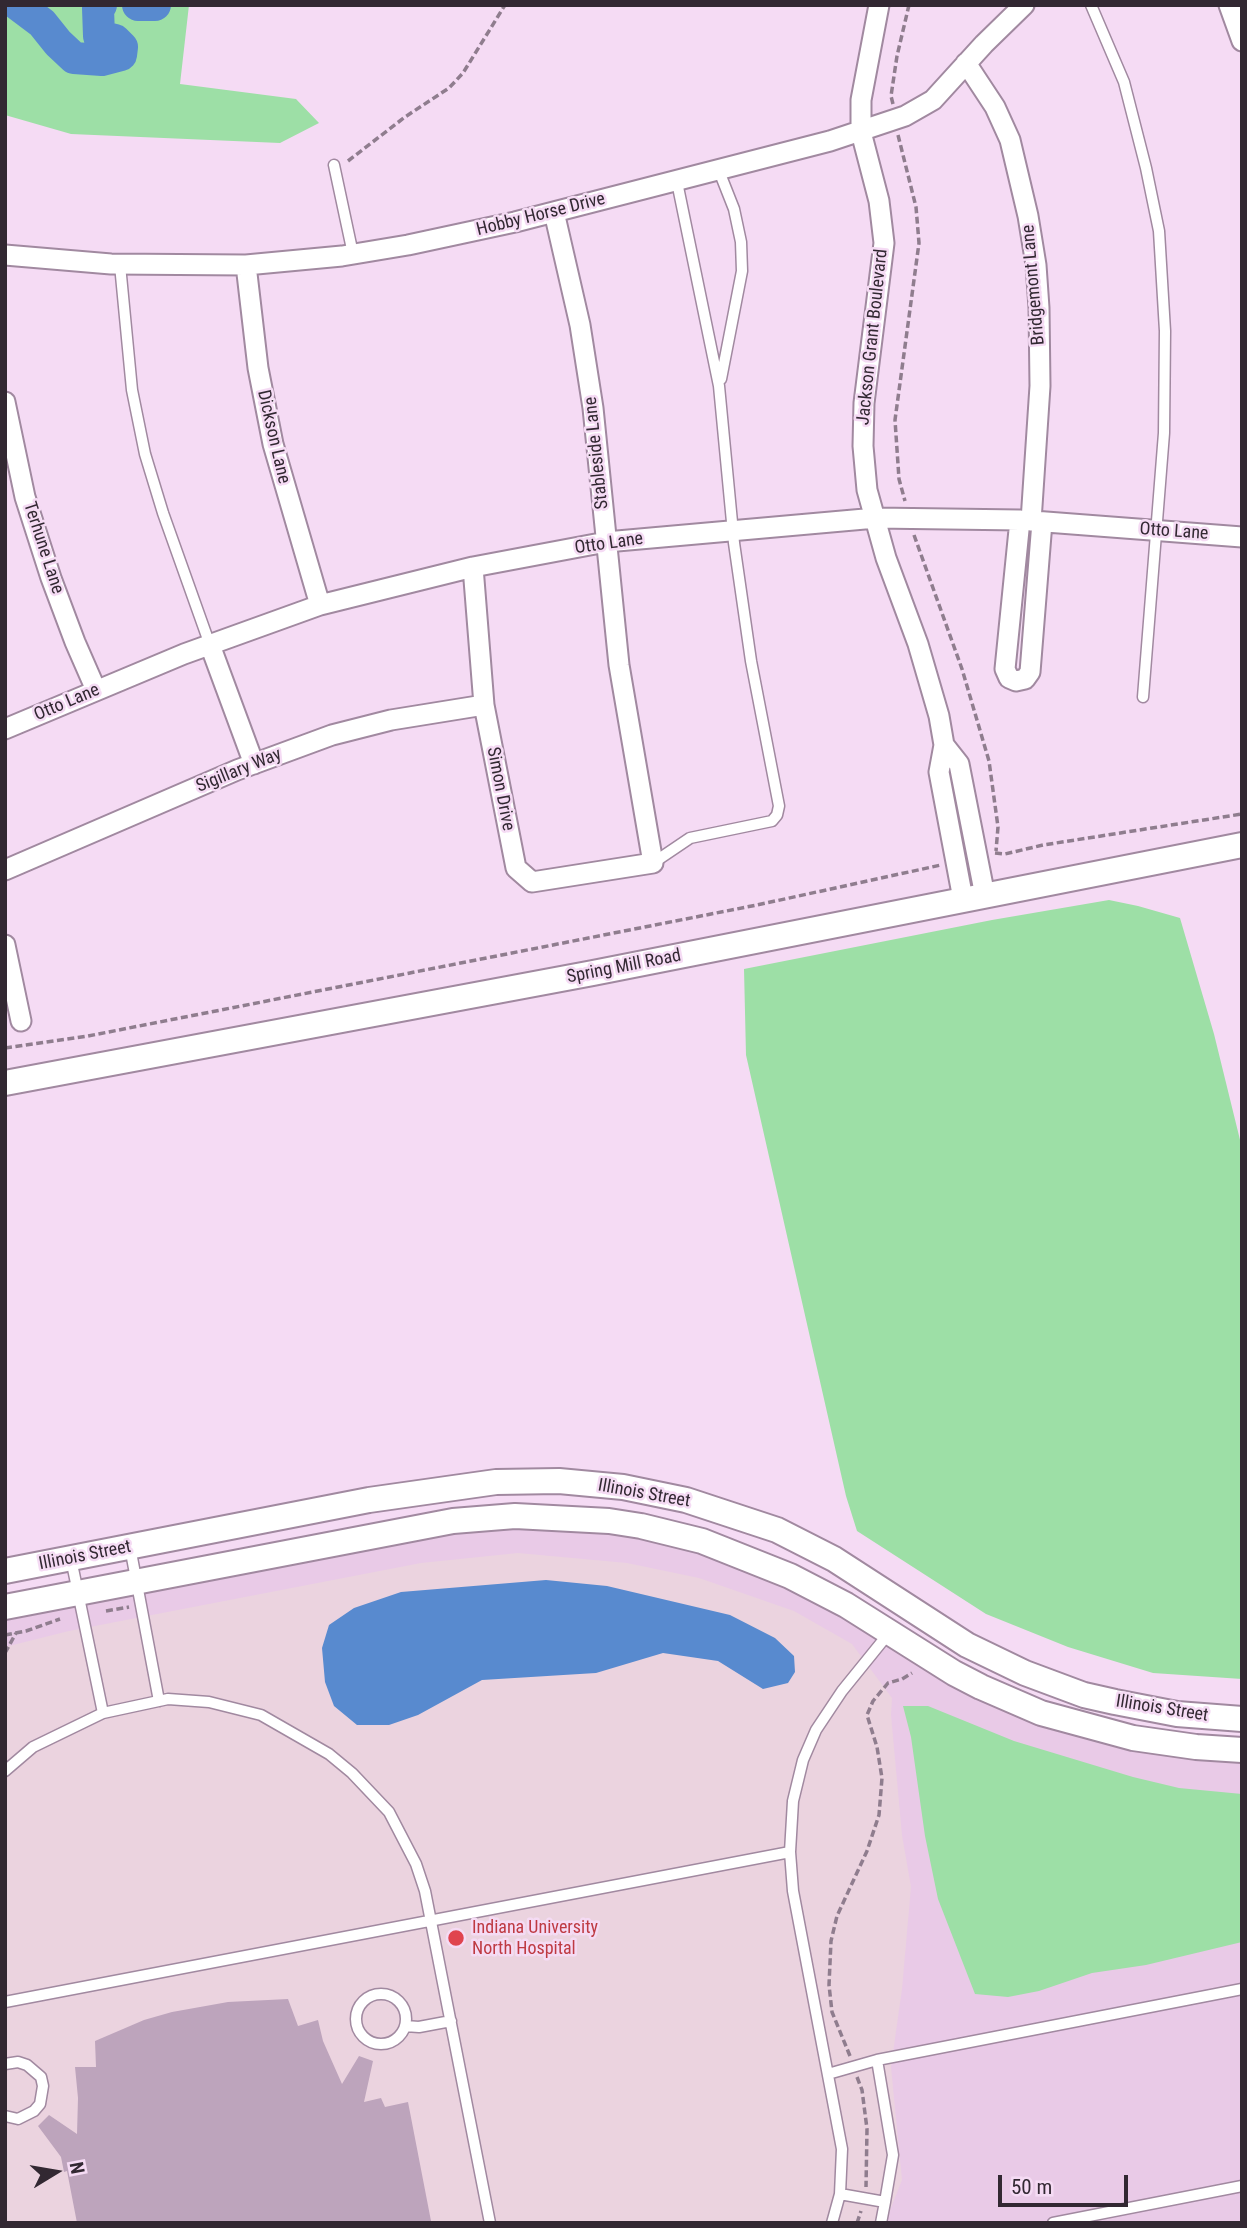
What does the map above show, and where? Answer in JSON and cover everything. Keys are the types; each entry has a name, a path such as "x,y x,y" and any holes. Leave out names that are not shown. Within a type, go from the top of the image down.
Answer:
{"street":[{"name":"Jackson Grant Boulevard","path":"879,5 860,100 861,132 879,201 884,243 864,403 863,446 867,490 886,558 918,643 939,716 944,745 939,772 956,857 974,897"},
{"name":"Hobby Horse Drive","path":"5,255 120,264 246,265 353,254 408,245 554,212 719,171 895,120 933,100 1024,5"},
{"path":"1229,5 1242,41"},
{"name":"Bridgemont Lane","path":"966,63 995,107 1010,140 1028,216 1036,265 1040,386 1027,571 1033,643 1030,672 1025,678 1016,681 1009,678 1005,668 1009,628 1027,571 1031,521"},
{"name":"Stableside Lane","path":"554,212 580,324 593,408 619,665 653,863"},
{"name":"Dickson Lane","path":"246,265 258,368 273,444 320,605"},
{"name":"Terhune Lane","path":"5,401 25,497 56,591 96,690"},
{"name":"Otto Lane","path":"5,729 210,645 320,605 473,567 606,542 876,518 1031,521 1242,537"},
{"name":"Simon Drive","path":"473,567 484,705 516,868 533,882 653,863"},
{"path":"210,645 254,764"},
{"name":"Sigillary Way","path":"5,870 254,764 332,736 391,720 484,705"},
{"name":"Jackson Grant Boulevard","path":"944,745 959,764 987,853 974,897"},
{"name":"Spring Mill Road","path":"5,1083 593,973 1242,845"},
{"path":"5,946 21,1021"},
{"name":"Illinois Street","path":"5,1571 369,1500 496,1482 559,1481 623,1487 686,1500 777,1530 834,1559 967,1645 1025,1673 1084,1695 1115,1702 1177,1714 1242,1719"},
{"name":"Illinois Street","path":"5,1607 80,1604 453,1521 515,1516 578,1518 641,1526 732,1551 819,1590 926,1657 981,1687 1041,1713 1133,1738 1242,1750"}],"lane":[{"path":"1091,5 1124,82 1159,231 1166,331 1164,433 1143,697"},
{"path":"334,165 353,254"},
{"path":"719,171 734,209 741,242 742,271 719,386"},
{"path":"653,863 690,838 772,821 779,806 751,661 733,530 719,386 677,181"},
{"path":"120,264 132,390 145,454 210,645"},
{"path":"1009,628 1033,643"},
{"path":"130,1547 159,1701"},
{"path":"71,1559 103,1713"},
{"path":"831,2223 840,2194 842,2149 793,1891 790,1852 793,1801 803,1760 816,1730 842,1691 890,1633"},
{"path":"5,1771 33,1747 103,1713 168,1699 209,1702 261,1715 329,1754 371,1791 389,1812 416,1864 425,1891 490,2223"},
{"path":"5,2002 790,1852"},
{"path":"828,2074 877,2060 1242,1989"},
{"path":"387,1994 401,2003 405,2010 405,2026 401,2034 388,2043 373,2042 360,2032 357,2025 358,2008 370,1996 387,1994"},
{"path":"405,2026 419,2027 451,2021"},
{"path":"877,2060 893,2155 881,2223"},
{"path":"5,2064 27,2064 41,2077 43,2087 40,2104 34,2111 18,2119 5,2116"},
{"path":"1053,2223 1242,2186"},
{"path":"840,2194 886,2202"}],"path":[{"path":"348,161 405,117 449,88 463,73 505,5"},
{"path":"909,5 891,96 915,207 919,243 895,420 899,479 909,519 962,669 989,761 998,827 987,853 1005,854 1043,845 1242,814"},
{"path":"5,1048 88,1036 757,905 937,866 956,857"},
{"path":"5,1635 16,1633 80,1604 123,1608 139,1592"},
{"path":"5,1653 16,1633"},
{"path":"858,2223 868,2173 867,2129 862,2090 832,2012 829,1984 831,1941 837,1916 867,1851 879,1815 882,1778 877,1747 867,1714 873,1701 888,1683 912,1673 903,1668"}],"shaded area":[{"name":"Indiana University North Hospital","path":"483,1528 550,1528 629,1535 705,1553 763,1573 851,1618 945,1680 1041,1727 1119,1747 1242,1761 1242,2223 5,2223 5,1621 386,1544"},
{"name":"Indiana University North Hospital","path":"518,1553 627,1563 699,1578 794,1611 852,1644 892,1698 891,1715 902,1835 911,1887 902,1989 891,2067 902,2180 885,2223 5,2223 5,1647 69,1631 421,1563"}],"green space":[{"path":"5,5 189,5 180,84 296,99 319,123 280,143 71,134 5,115"},
{"path":"1109,900 1180,918 1214,1034 1242,1148 1242,1679 1153,1673 1068,1647 986,1614 857,1531 846,1496 746,1055 744,969"},
{"path":"903,1706 928,1706 1014,1741 1133,1777 1179,1788 1242,1794 1242,1942 1146,1965 1092,1973 1039,1991 1008,1997 975,1994 938,1899 925,1836 911,1737"}],"water":[{"path":"546,1580 607,1586 730,1615 775,1638 794,1656 795,1672 788,1683 763,1689 718,1661 663,1653 596,1673 482,1680 418,1715 389,1725 357,1725 334,1706 325,1682 322,1648 329,1625 354,1608 401,1592"}],"building":[{"path":"288,1999 298,2026 318,2020 323,2041 342,2084 359,2056 373,2061 364,2102 381,2098 385,2107 408,2102 431,2221 77,2223 67,2171 64,2172 61,2157 38,2126 49,2115 77,2134 75,2067 96,2067 95,2041 144,2020 172,2012 228,2002"}],"waterway":[{"path":"18,5 42,23 74,58 102,60 121,55 122,47 115,40 99,36 98,8 101,5"},
{"path":"138,5 155,5"}],"place":[{"name":"Indiana University North Hospital","path":"456,1938"}]}
